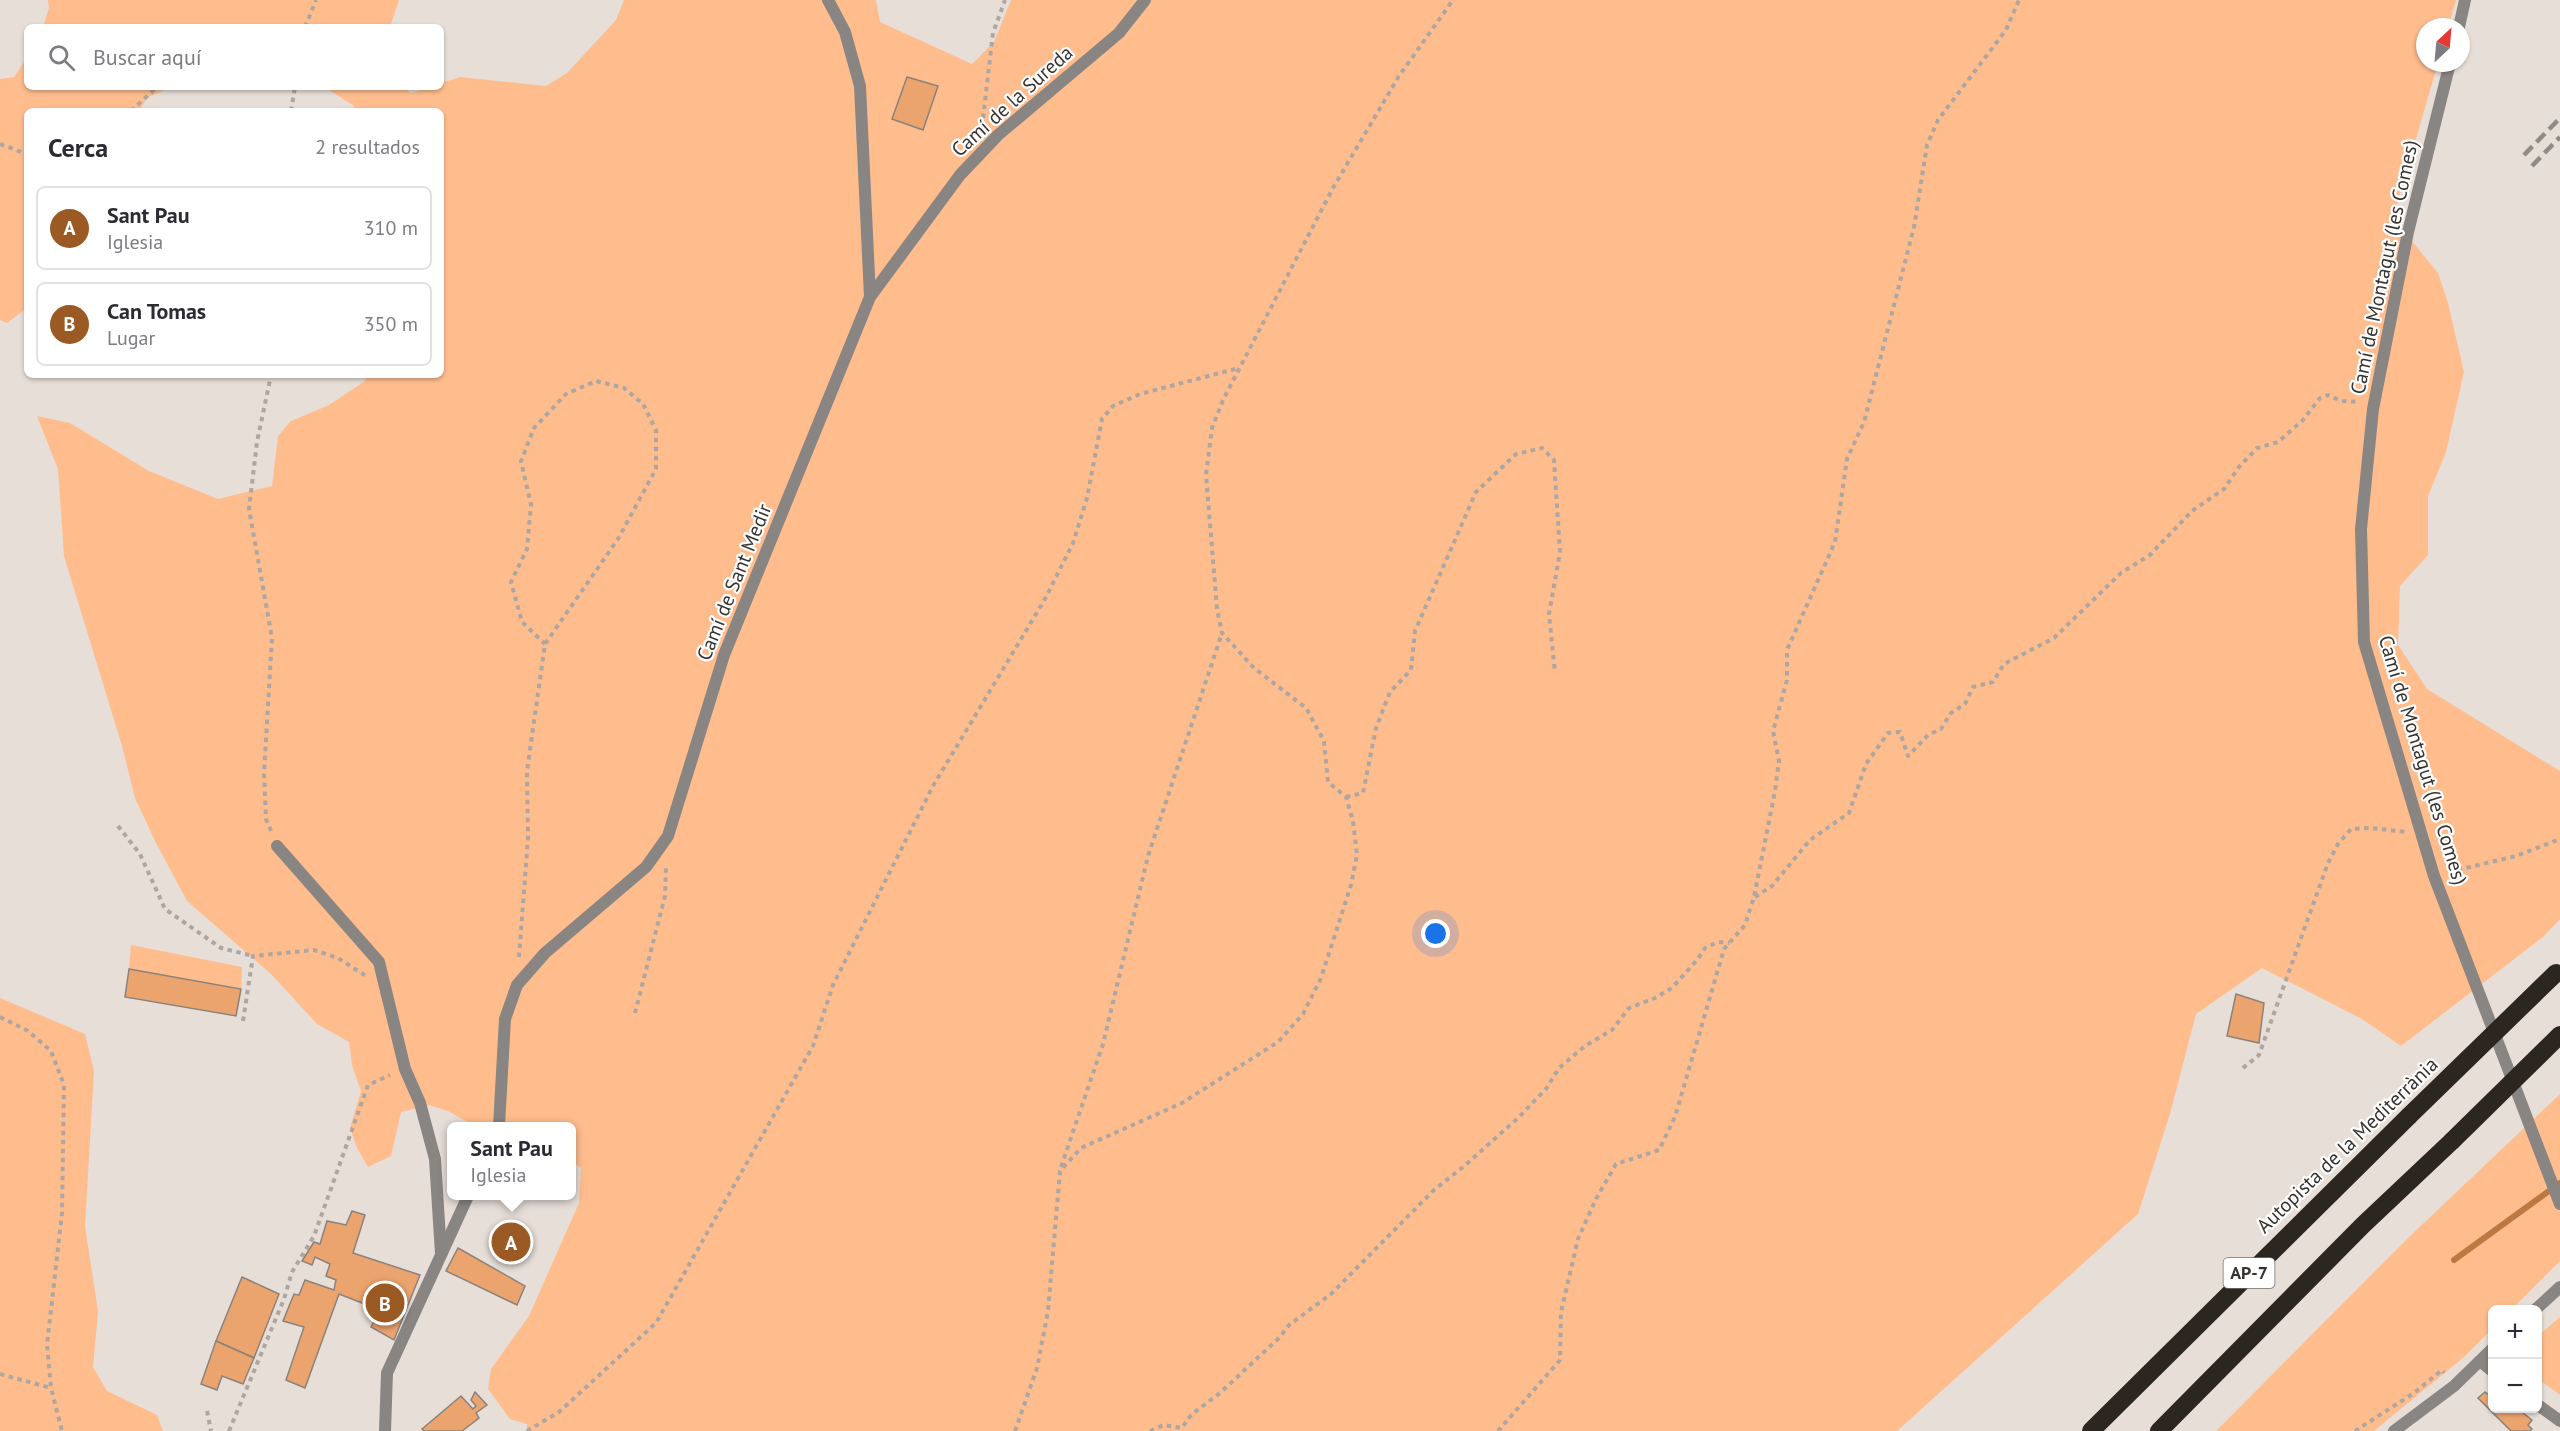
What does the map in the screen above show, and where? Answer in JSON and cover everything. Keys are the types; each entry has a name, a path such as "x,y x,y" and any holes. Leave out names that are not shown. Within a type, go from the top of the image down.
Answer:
{"highway":[{"name":"Autopista de la Mediterrània","path":"2091,1431 2558,971"},
{"name":"AP-7","path":"2159,1431 2363,1225 2560,1035"}],"street":[{"name":"Camí de Sant Medir","path":"499,1122 505,1018 517,984 545,953 646,867 668,836 724,655 870,297 860,86 845,32 828,0"},
{"name":"Camí de la Sureda","path":"870,297 960,175 998,135 1119,33 1145,0"},
{"path":"2461,18 2465,0"},
{"name":"Camí de Montagut (les Comes)","path":"2448,72 2408,232 2374,405 2361,529 2364,642 2434,876 2560,1204"},
{"path":"277,846 379,962 405,1069 420,1102 435,1159 441,1254"},
{"path":"386,1431 387,1373 466,1200"},
{"path":"2540,1305 2560,1287"},
{"path":"2394,1431 2454,1386 2488,1354"},
{"path":"2480,1361 2488,1367"},
{"path":"2542,1408 2560,1421"}],"path":[{"path":"306,24 316,0"},
{"path":"979,155 993,33 1005,0"},
{"path":"1015,1431 1037,1368 1048,1311 1060,1171 1103,1044 1148,856 1222,633 1217,609 1206,475 1212,428 1239,368 1333,188 1399,76 1453,0"},
{"path":"1498,1431 1560,1360 1561,1312 1578,1239 1596,1199 1616,1164 1659,1150 1675,1117 1724,950 1745,925 1766,850 1777,781 1779,761 1773,731 1787,680 1787,650 1835,542 1847,459 1864,422 1879,365 1914,227 1927,145 1938,120 2006,30 2019,0"},
{"path":"134,108 154,90"},
{"path":"292,108 294,90"},
{"path":"0,144 24,153"},
{"path":"527,1431 559,1412 656,1323 813,1046 833,985 933,786 1045,599 1073,543 1087,498 1102,419 1113,406 1140,394 1239,368"},
{"path":"270,378 257,442 249,509 272,638 264,774 266,819 277,846"},
{"path":"517,984 528,838 526,771 545,644 618,539 656,469 656,430 643,404 624,388 596,381 566,394 534,428 521,461 531,505 527,549 511,582 522,622 545,644"},
{"path":"1754,897 1772,886 1810,840 1849,813 1866,764 1888,733 1900,732 1908,756 1916,750 1928,735 1941,729 1951,713 1965,704 1973,687 1993,682 2004,664 2054,638 2121,573 2150,555 2192,511 2224,489 2239,467 2257,448 2278,442 2303,420 2320,398 2328,396 2341,401 2374,405"},
{"path":"1346,797 1363,793 1376,728 1390,692 1411,670 1415,631 1476,492 1516,454 1542,448 1554,460 1560,552 1548,614 1555,673"},
{"path":"1060,1171 1081,1148 1182,1103 1278,1042 1303,1014 1321,978 1351,885 1357,855 1353,821 1346,797 1328,782 1324,741 1306,708 1254,668 1222,633"},
{"path":"118,826 141,854 165,909 221,948 253,956 314,950 338,958 385,988"},
{"path":"2243,1068 2259,1055 2328,863 2338,843 2351,829 2370,828 2422,834"},
{"path":"635,1013 665,896 668,836"},
{"path":"2434,876 2516,856 2560,839"},
{"path":"1150,1431 1164,1425 1182,1428 1191,1415 1220,1393 1280,1337 1289,1324 1325,1300 1434,1190 1518,1118 1546,1089 1559,1068 1585,1047 1612,1030 1629,1008 1655,998 1671,988 1705,948 1718,942 1730,943"},
{"path":"243,1021 253,956"},
{"path":"0,1017 28,1031 51,1051 64,1085 62,1213 47,1344 51,1388 62,1431"},
{"path":"229,1431 284,1299 292,1272 314,1236 368,1085 405,1069"},
{"path":"2355,1431 2414,1393 2442,1370 2454,1386"},
{"path":"0,1374 51,1388"},
{"path":"207,1411 211,1431"}],"shaded area":[{"path":"48,0 399,0 391,24 44,24 49,8"},
{"path":"624,0 876,0 880,22 972,64 994,42 1011,0 2456,0 2451,18 2416,18 2416,72 2435,72 2393,218 2438,273 2448,303 2464,372 2446,452 2428,496 2428,555 2400,586 2398,645 2427,689 2560,771 2560,919 2543,937 2401,1046 2362,1019 2262,968 2196,1014 2170,1114 2138,1214 1897,1431 527,1431 527,1424 510,1419 488,1389 491,1369 529,1316 579,1203 581,1168 576,1164 576,1122 468,1122 448,1111 429,1105 401,1112 391,1156 368,1167 357,1148 350,1128 361,1091 352,1065 349,1042 317,1024 272,975 187,901 135,798 122,746 64,556 58,469 37,416 70,423 149,471 218,499 272,486 278,436 291,421 329,405 365,381 366,378 444,378 444,108 356,108 329,90 408,90 411,93 420,90 444,90 444,82 460,77 546,86 567,73 616,20"},
{"path":"24,62 24,90 164,90 147,98 141,108 24,108 24,310 7,323 0,320 0,79 14,77"},
{"path":"131,945 242,967 241,989 129,969"},
{"path":"0,998 85,1034 94,1071 85,1226 98,1311 93,1367 107,1391 157,1415 163,1431 0,1431"},
{"path":"2560,1094 2560,1261 2516,1305 2488,1305 2488,1333 2464,1357 2374,1431 2216,1431 2408,1238"},
{"path":"2560,1317 2560,1395 2542,1382 2542,1333"}],"building":[{"path":"907,77 938,86 923,130 892,119"},
{"path":"129,969 241,989 236,1016 125,997"},
{"path":"2236,994 2264,1003 2259,1043 2227,1036"},
{"path":"352,1211 365,1215 353,1253 420,1275 394,1340 371,1327 380,1310 339,1294 305,1388 286,1380 304,1327 283,1321 294,1294 299,1295 305,1280 334,1290 336,1280 326,1276 330,1264 315,1257 312,1265 302,1261 314,1242 320,1244 327,1221 346,1225"},
{"path":"458,1248 525,1286 517,1305 446,1271"},
{"path":"242,1277 279,1294 254,1358 216,1341"},
{"path":"216,1341 254,1358 243,1384 222,1376 217,1390 201,1384"},
{"path":"475,1392 487,1405 476,1413 479,1418 462,1431 424,1431 422,1429 461,1396 473,1409 476,1406 471,1400"},
{"path":"2485,1392 2488,1394 2488,1408 2478,1398"},
{"path":"2493,1413 2523,1413 2532,1420 2528,1425 2532,1429 2530,1431 2511,1431"}],"waterway":[{"path":"2454,1260 2560,1183"}],"railway":[{"path":"2524,155 2560,118"},
{"path":"2532,166 2560,137"}],"place":[{"name":"Sant Pau","path":"511,1242"},
{"name":"Can Tomas","path":"385,1303"}]}
